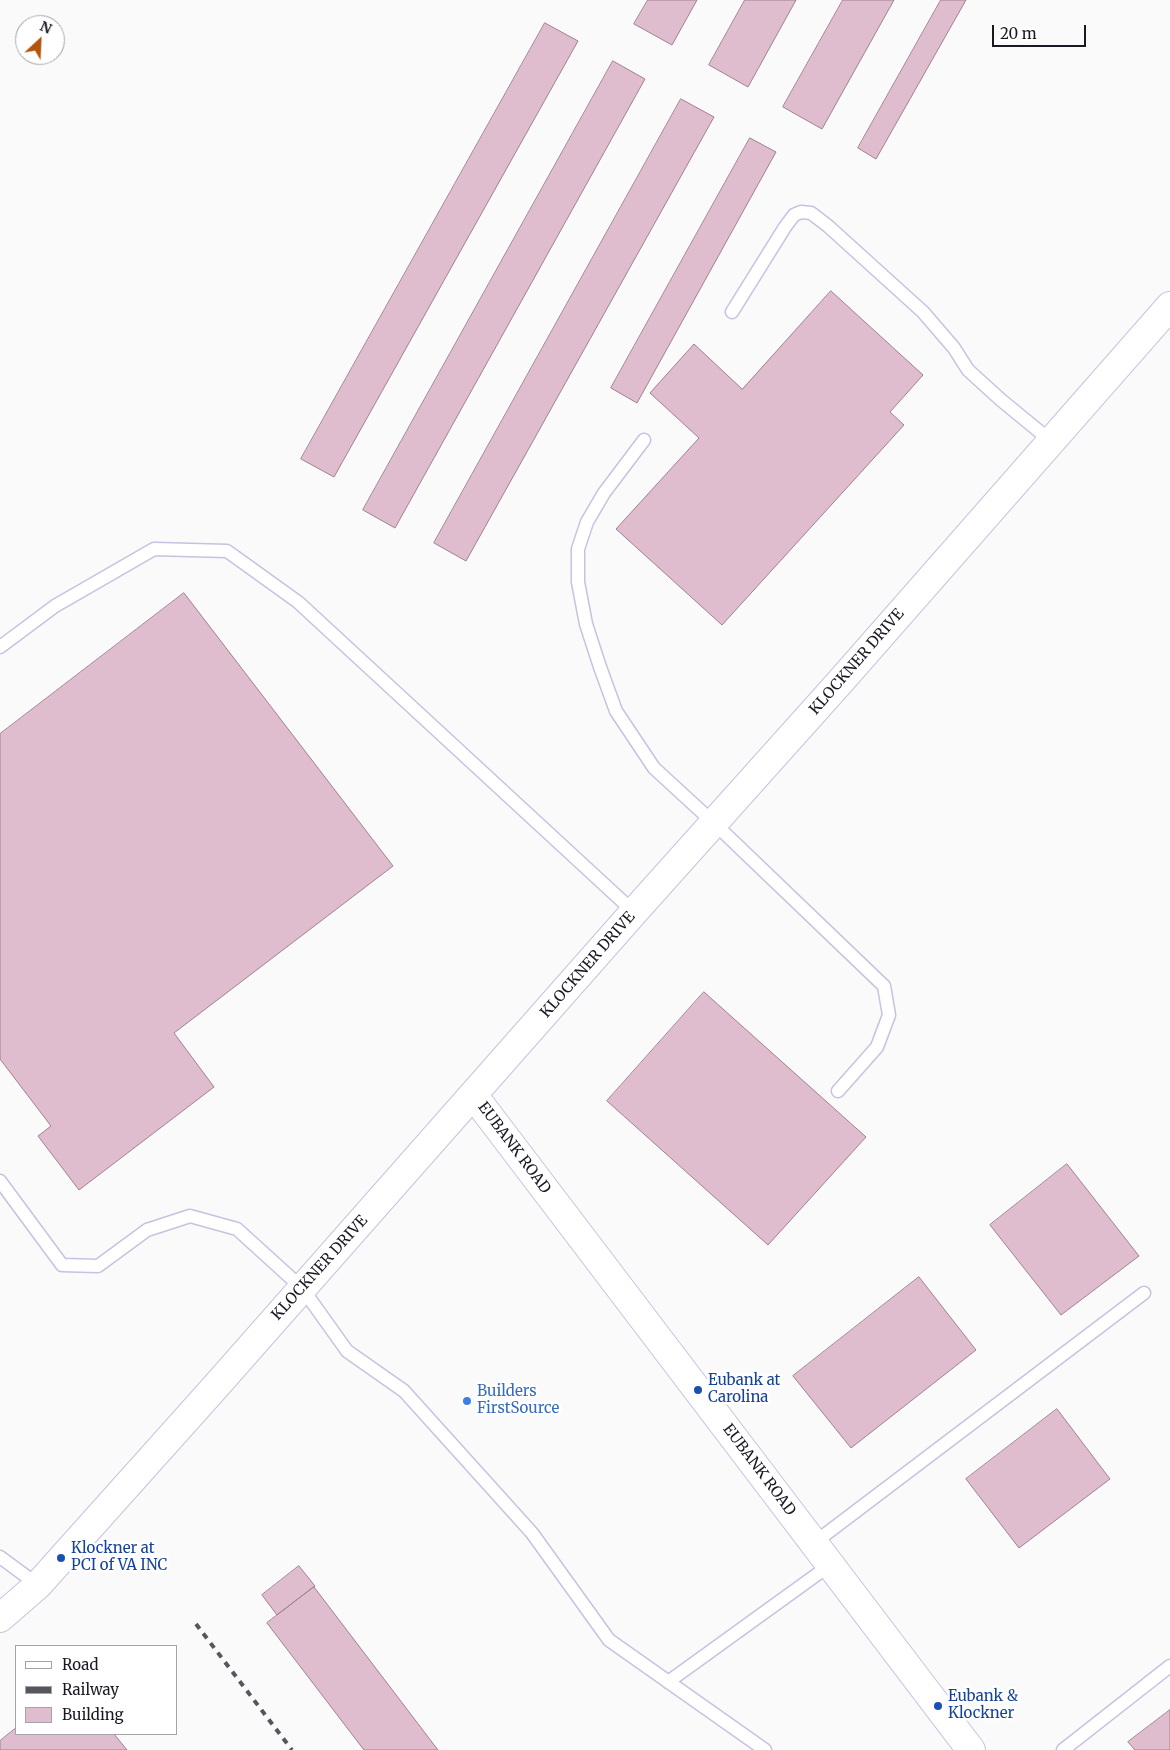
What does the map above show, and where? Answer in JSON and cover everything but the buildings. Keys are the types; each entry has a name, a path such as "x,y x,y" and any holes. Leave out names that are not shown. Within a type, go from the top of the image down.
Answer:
{"street":[{"name":"KLOCKNER DRIVE","path":"0,1618 38,1584 217,1385 474,1096 634,912 715,824 1170,306"},
{"name":"EUBANK ROAD","path":"474,1096 971,1750"}],"lane":[{"path":"732,312 785,226 794,215 801,212 811,214 828,226 923,312 954,348 968,370 1051,441"},
{"path":"644,440 604,492 587,522 578,549 578,582 586,624 616,711 654,768 884,986 889,1015 877,1047 838,1091"},
{"path":"0,647 55,606 154,549 227,551 298,602 634,912"},
{"path":"0,1181 62,1265 98,1266 147,1230 190,1216 237,1229 302,1288 347,1351 404,1391 532,1533 610,1640 765,1750"},
{"path":"814,1543 1144,1293"},
{"path":"0,1557 38,1584"},
{"path":"668,1682 830,1565"},
{"path":"1062,1750 1170,1666"}],"railway":[{"path":"196,1624 292,1750"}],"place":[{"name":"Eubank at Carolina","path":"698,1390"},
{"name":"Builders FirstSource","path":"467,1401"},
{"name":"Klockner at PCI of VA INC","path":"61,1558"},
{"name":"Eubank & Klockner","path":"938,1706"}]}
